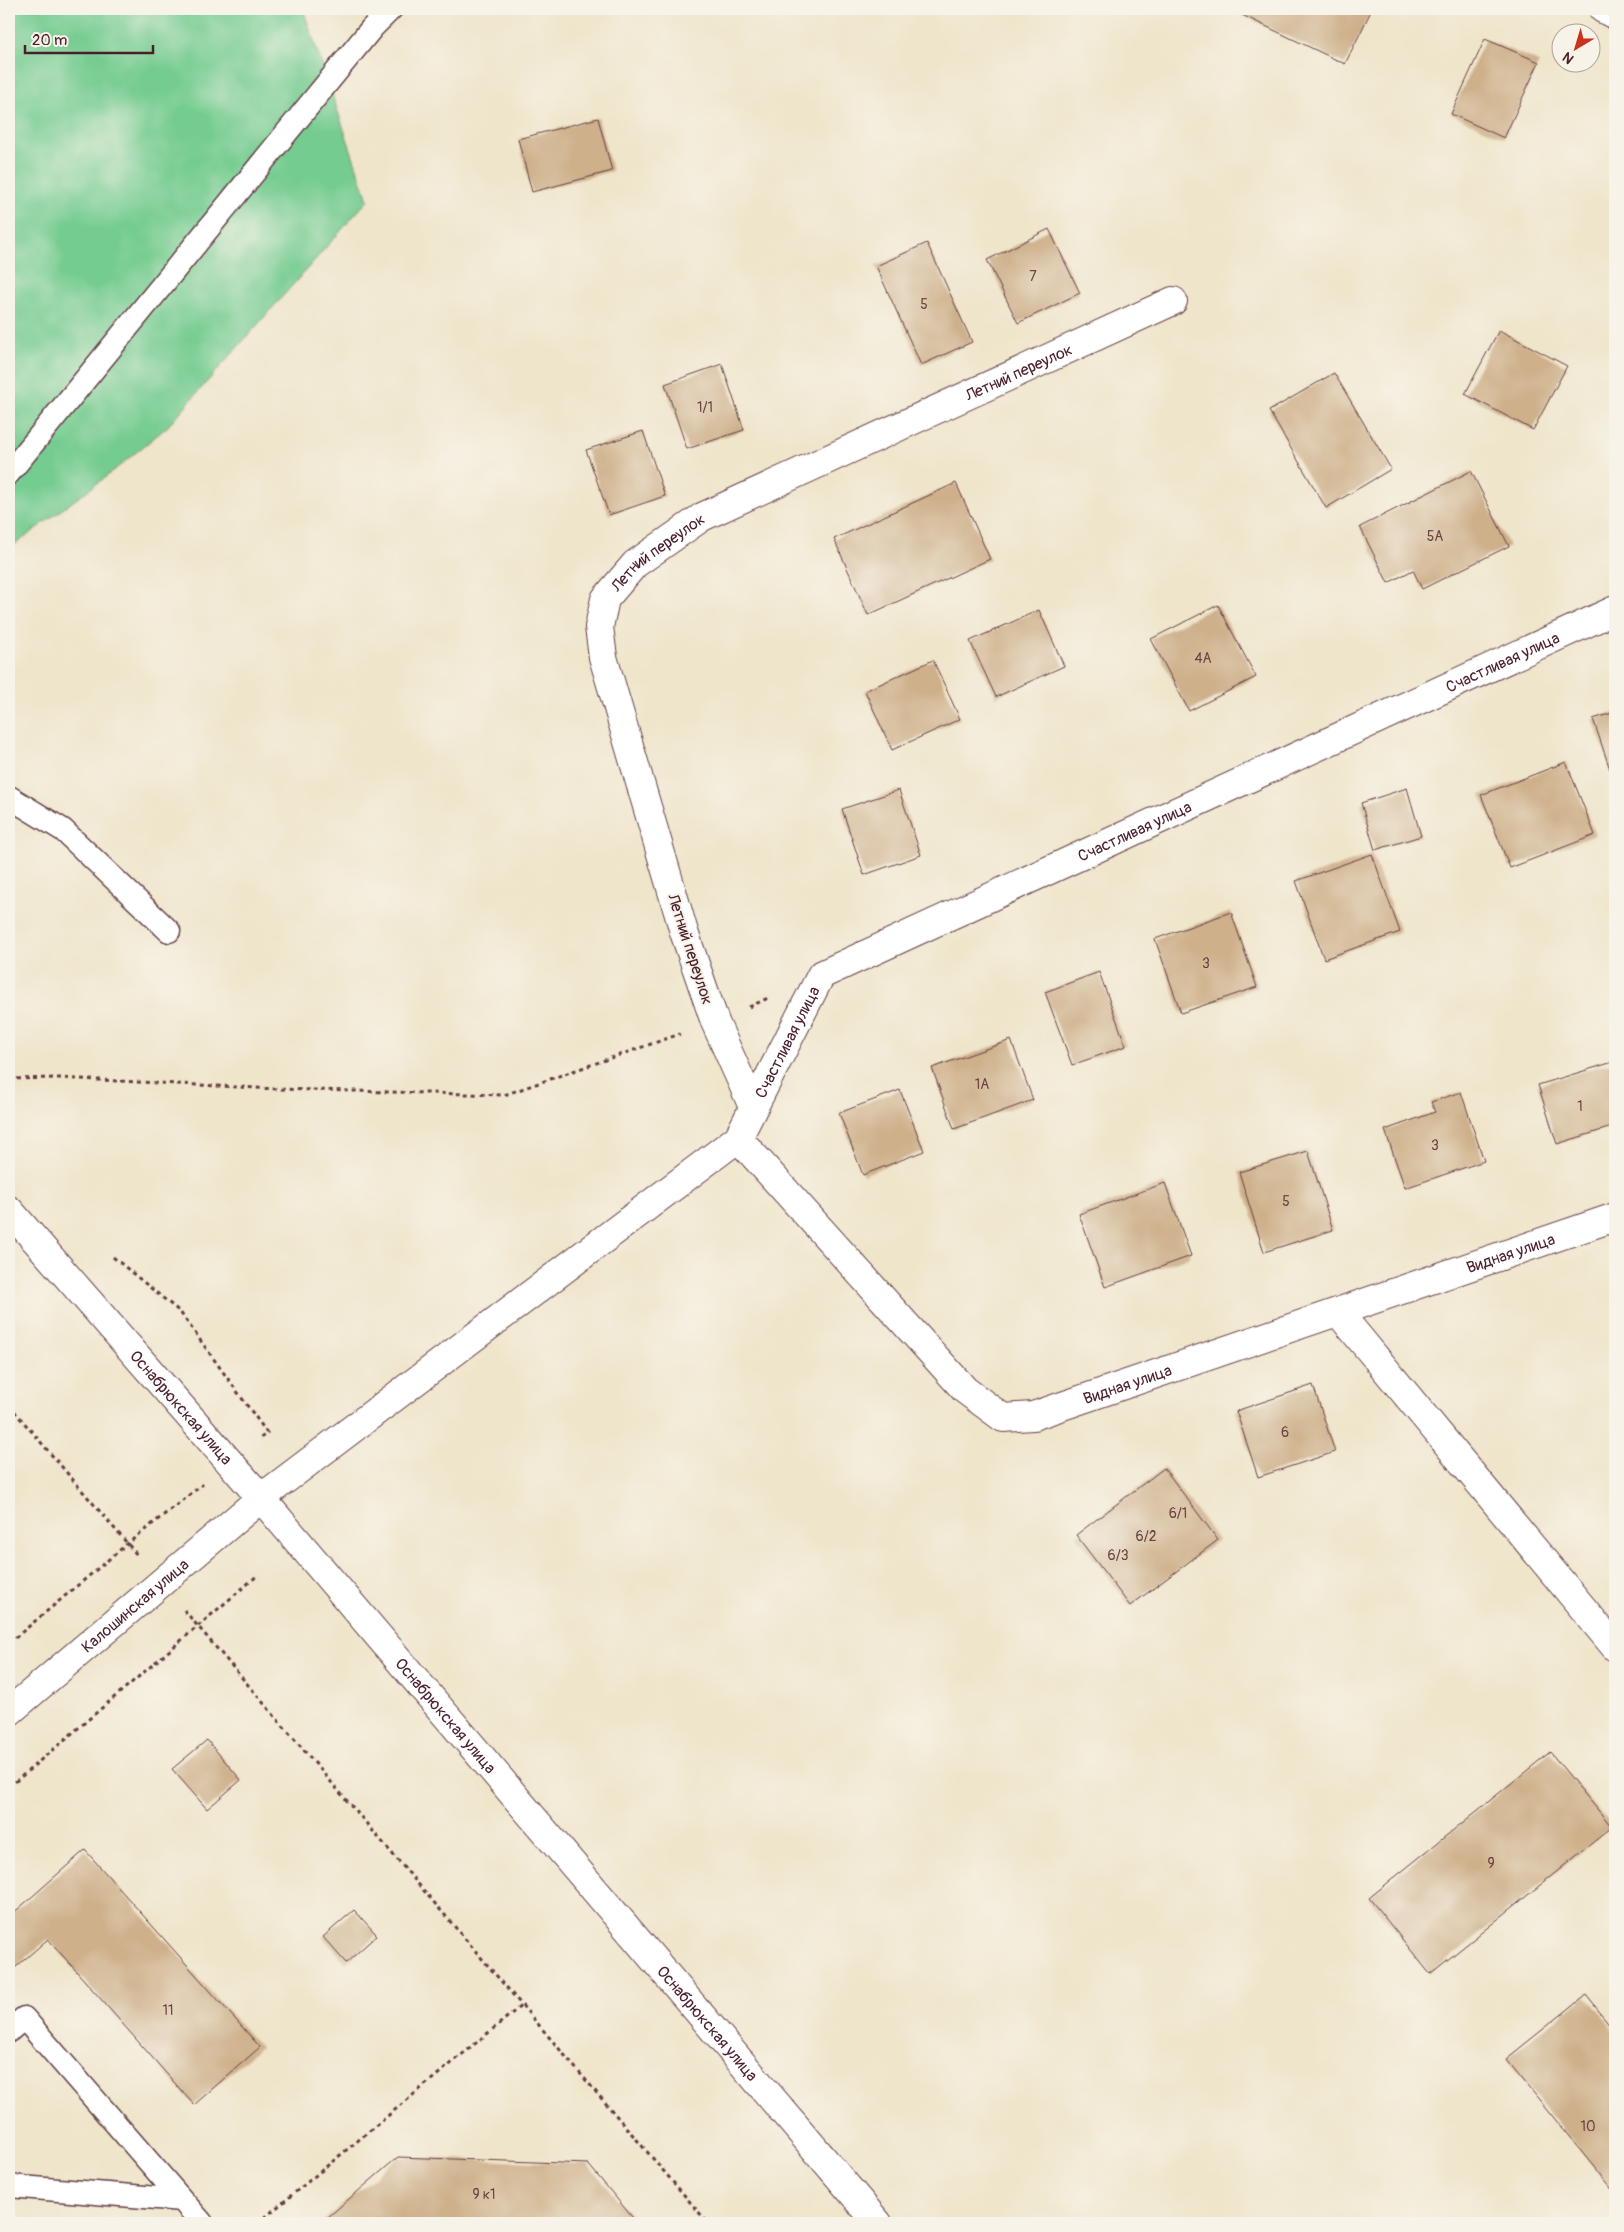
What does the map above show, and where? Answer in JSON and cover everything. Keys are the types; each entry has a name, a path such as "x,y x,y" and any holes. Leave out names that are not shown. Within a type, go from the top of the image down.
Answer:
{"street":[{"path":"1604,9 1615,15"},
{"name":"Летний переулок","path":"753,1107 715,1022 684,932 603,657 599,627 605,599 635,564 702,516 1173,301"},
{"name":"Счастливая улица","path":"738,1138 821,975 1615,610"},
{"name":"Видная улица","path":"738,1138 965,1390 1002,1418 1033,1416 1615,1217"},
{"name":"Калошинская улица","path":"9,1712 261,1498 738,1138"},
{"name":"Оснабрюкская улица","path":"9,1210 261,1498 878,2223"},
{"path":"1338,1312 1615,1648"}],"lane":[{"path":"9,472 372,28 391,9"},
{"path":"9,797 63,830 168,931"},
{"path":"9,2031 24,2018 202,2223"},
{"path":"9,2186 182,2200"}],"path":[{"path":"9,1079 59,1078 278,1089 504,1095 715,1022 821,975"},
{"path":"9,1405 708,2223"},
{"path":"9,1643 128,1544"},
{"path":"9,1786 258,1575"},
{"path":"258,2223 522,2005"}],"green space":[{"path":"9,9 303,9 368,200 167,427 107,476 9,549"}],"building":[{"path":"1242,9 1372,9 1345,64 1240,14"},
{"path":"1485,39 1539,62 1504,138 1451,114"},
{"path":"598,118 612,171 532,192 518,139"},
{"path":"1049,229 1080,293 1018,323 987,260"},
{"path":"927,243 972,342 921,365 876,266"},
{"path":"1499,330 1567,366 1533,430 1465,394"},
{"path":"722,364 744,430 687,449 665,384"},
{"path":"1334,373 1391,469 1326,508 1269,411"},
{"path":"643,431 665,496 609,515 586,450"},
{"path":"1471,471 1509,546 1422,589 1413,570 1388,583 1360,527"},
{"path":"956,483 990,559 868,615 834,539"},
{"path":"1218,605 1256,677 1189,711 1151,639"},
{"path":"1039,610 1064,666 996,697 970,641"},
{"path":"933,660 960,719 892,750 865,691"},
{"path":"1615,712 1615,784 1593,719"},
{"path":"1566,762 1595,835 1510,868 1481,795"},
{"path":"1407,788 1421,836 1375,850 1361,803"},
{"path":"899,790 921,855 864,875 842,809"},
{"path":"1372,854 1400,932 1324,959 1296,881"},
{"path":"1231,912 1257,987 1181,1013 1155,939"},
{"path":"1099,972 1126,1046 1072,1065 1045,992"},
{"path":"1011,1040 1033,1100 954,1129 932,1068"},
{"path":"1613,1062 1615,1070 1615,1126 1557,1144 1538,1085"},
{"path":"900,1090 924,1151 863,1175 839,1113"},
{"path":"1461,1092 1484,1161 1405,1188 1385,1130 1435,1112 1431,1102"},
{"path":"1308,1151 1333,1230 1264,1252 1239,1172"},
{"path":"1165,1183 1191,1256 1105,1287 1079,1214"},
{"path":"1313,1385 1335,1452 1258,1477 1236,1411"},
{"path":"1164,1468 1218,1540 1130,1606 1076,1535"},
{"path":"207,1740 241,1780 207,1809 172,1769"},
{"path":"1550,1752 1612,1827 1430,1974 1369,1898"},
{"path":"85,1850 260,2047 194,2105 48,1939 9,1973 9,1917"},
{"path":"354,1910 377,1935 346,1963 323,1937"},
{"path":"1586,1995 1615,2031 1615,2193 1506,2059"},
{"path":"398,2157 588,2164 637,2223 321,2223"}]}
